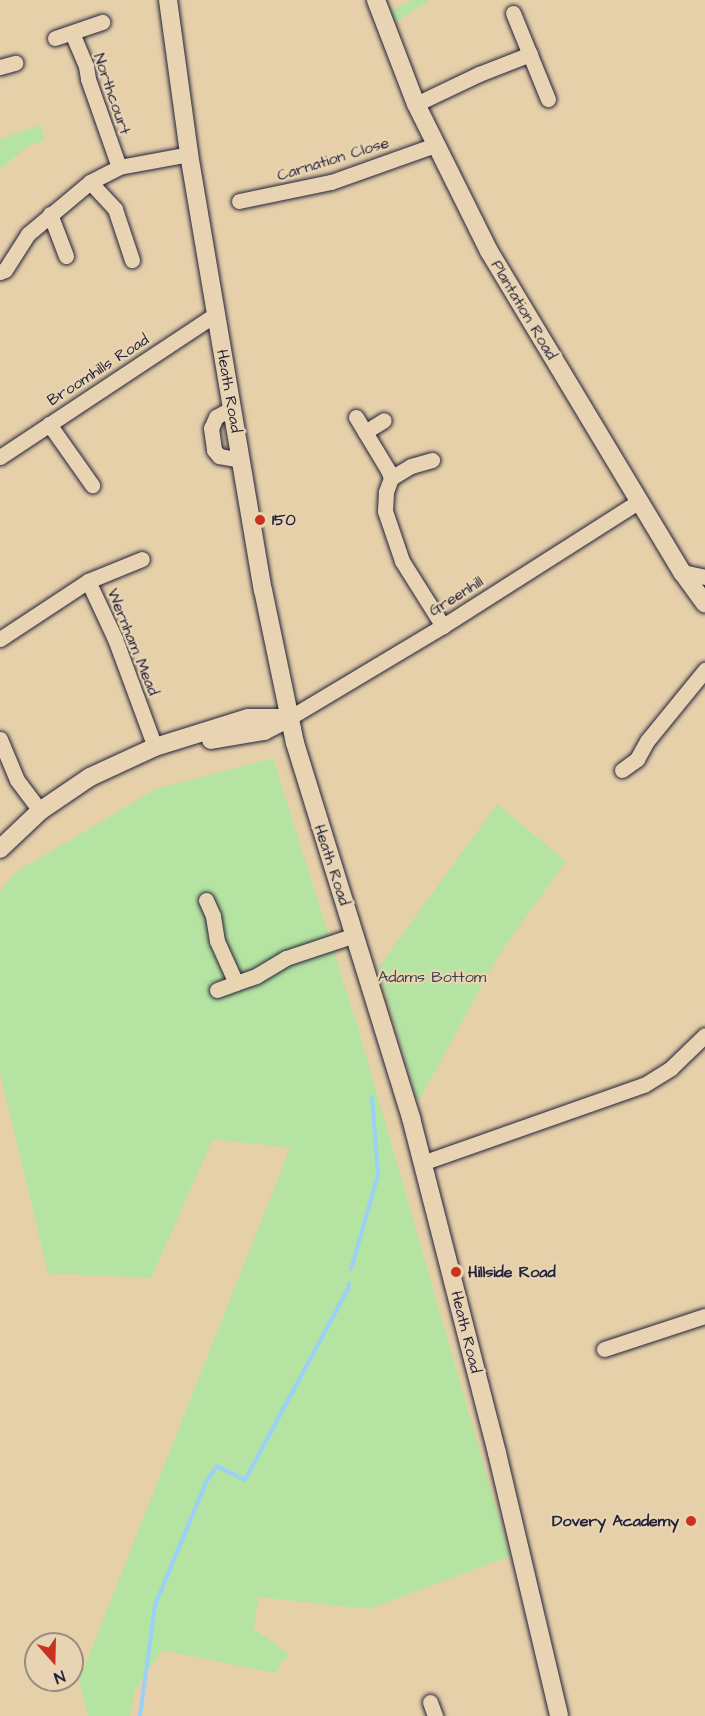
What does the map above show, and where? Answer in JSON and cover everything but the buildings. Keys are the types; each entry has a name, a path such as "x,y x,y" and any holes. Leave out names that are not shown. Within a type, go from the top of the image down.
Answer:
{"street":[{"name":"Heath Road","path":"168,0 189,154 263,590 289,718 306,784 411,1118 497,1453 559,1716"},
{"name":"Plantation Road","path":"376,0 416,104 489,251 682,572 705,604"},
{"path":"513,13 548,99"},
{"path":"55,38 102,22"},
{"name":"Northcourt","path":"72,33 86,66 88,79 119,167"},
{"path":"416,104 479,74 531,54"},
{"name":"Carnation Close","path":"239,201 331,182 435,145"},
{"path":"0,272 5,270 28,234 90,182 119,167 189,154"},
{"path":"90,182 116,209 132,260"},
{"path":"50,214 66,256"},
{"name":"Broomhills Road","path":"0,457 216,314"},
{"path":"232,408 216,417 211,428 214,450 219,456 241,460"},
{"path":"356,417 391,478"},
{"path":"365,432 384,420"},
{"path":"49,424 92,484"},
{"path":"432,460 411,466 391,478 386,492 385,512 402,561 443,626"},
{"name":"Greenhill","path":"289,718 443,626 639,501"},
{"path":"88,581 142,559"},
{"path":"682,572 705,576"},
{"name":"Wernham Mead","path":"0,639 88,581 115,639 155,747"},
{"path":"621,770 638,759 647,741 705,670"},
{"path":"0,849 40,810 90,777 155,747 264,731 289,718"},
{"path":"0,739 17,780 40,810"},
{"path":"206,900 213,916 217,941 236,983"},
{"path":"217,990 256,976 286,958 355,935"},
{"path":"422,1163 644,1085 671,1068 705,1035"},
{"path":"604,1349 705,1316"}],"green space":[{"path":"413,0 430,0 394,23 391,11"},
{"path":"40,125 45,140 28,146 0,169 0,139"},
{"path":"273,758 358,1028 510,1556 369,1609 258,1597 254,1629 289,1654 275,1673 162,1650 135,1690 130,1716 88,1716 82,1692 84,1692 84,1667 290,1148 213,1139 151,1278 48,1273 0,1073 0,891 16,872 156,789"},
{"name":"Adams Bottom","path":"497,804 566,861 498,956 418,1102 378,968"}],"waterway":[{"path":"351,1269 378,1175 372,1097"},
{"path":"140,1716 155,1605 207,1480 217,1466 245,1480 348,1289 349,1283"}],"place":[{"name":"150","path":"260,520"},
{"name":"Hillside Road","path":"456,1272"},
{"name":"Dovery Academy","path":"691,1521"}]}
